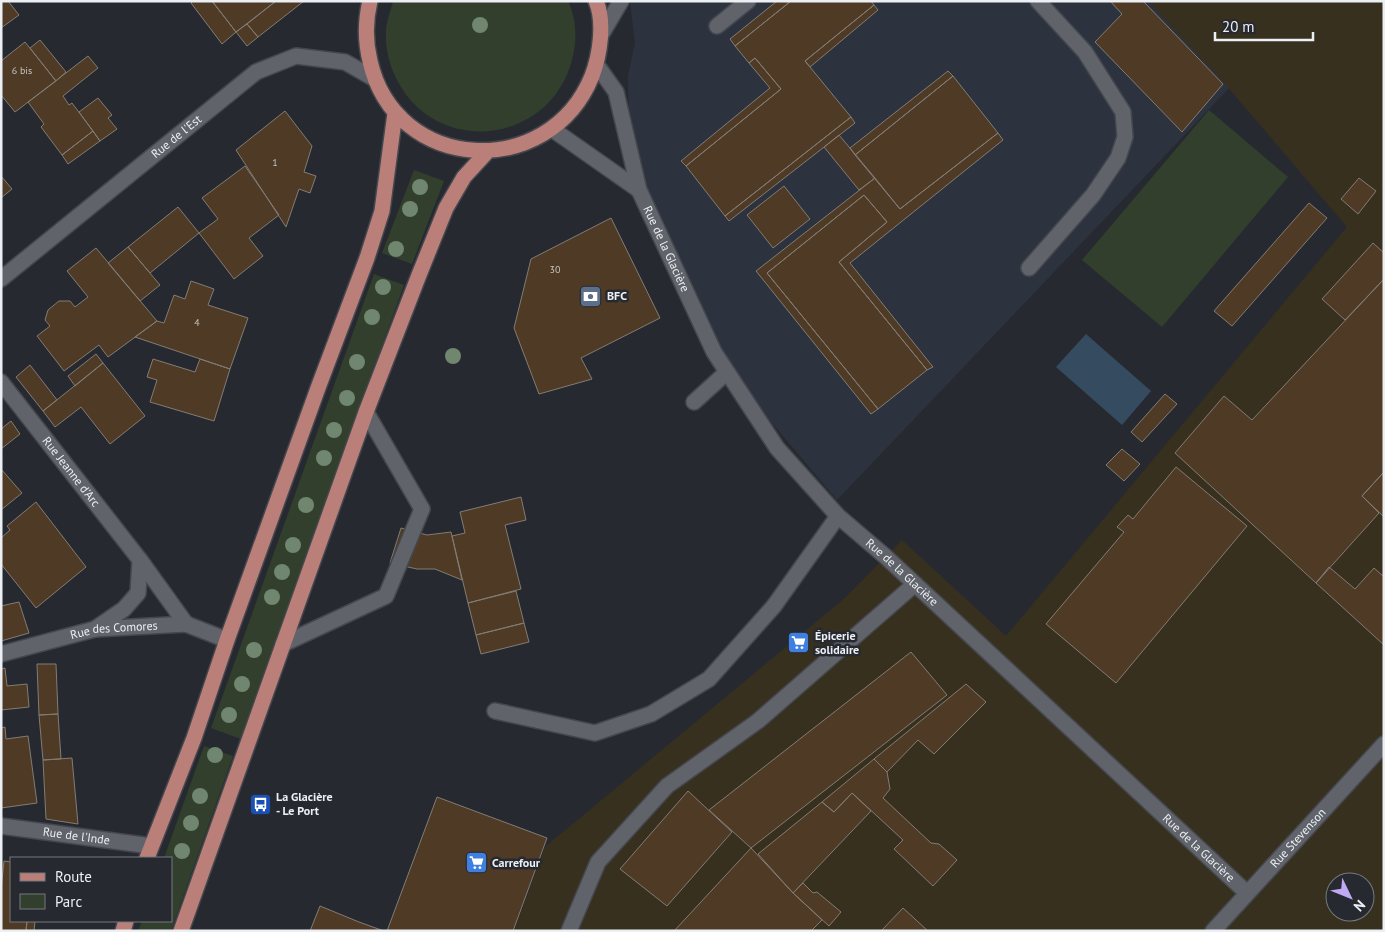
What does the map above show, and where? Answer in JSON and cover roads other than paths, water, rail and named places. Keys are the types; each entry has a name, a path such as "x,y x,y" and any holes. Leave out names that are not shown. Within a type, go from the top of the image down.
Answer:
{"main road":[{"path":"370,1 365,40 374,78 383,96 395,113 422,135 454,148 488,151 511,148 532,141 552,129 571,111 586,89 596,64 601,35 596,1"},
{"path":"149,852 194,738 227,640 367,258 382,211 395,113"},
{"path":"181,931 399,324 446,208 464,176 488,151"}],"street":[{"path":"601,35 621,1"},
{"path":"717,26 748,1"},
{"path":"1029,268 1093,195 1118,158 1126,137 1123,112 1085,52 1038,1"},
{"name":"Rue de l'Est","path":"1,279 256,72 296,56 345,62 374,78"},
{"name":"Rue de la Glacière","path":"596,64 616,92 639,190 714,352 777,448 838,516 915,584 1247,893"},
{"name":"Rue de la Glacière","path":"552,129 639,190"},
{"path":"694,402 727,372"},
{"name":"Rue Jeanne d'Arc","path":"1,382 140,560 186,624"},
{"path":"283,644 386,596 422,509 366,412"},
{"path":"495,711 595,733 651,714 709,678 774,606 838,516"},
{"path":"95,629 124,609 138,593 140,560"},
{"path":"568,931 598,862 667,786 758,721 915,584"},
{"name":"Rue des Comores","path":"1,654 95,629 186,624 227,640"},
{"name":"Rue Stevenson","path":"1213,931 1384,744"},
{"name":"Rue de l'Inde","path":"1,826 149,852"}],"water":[{"path":"1086,334 1151,391 1122,425 1056,367"}],"place":[{"name":"BFC","path":"591,296"},
{"name":"Épicerie solidaire","path":"799,643"},
{"name":"La Glacière - Le Port","path":"260,804"},
{"name":"Carrefour","path":"476,863"}]}
